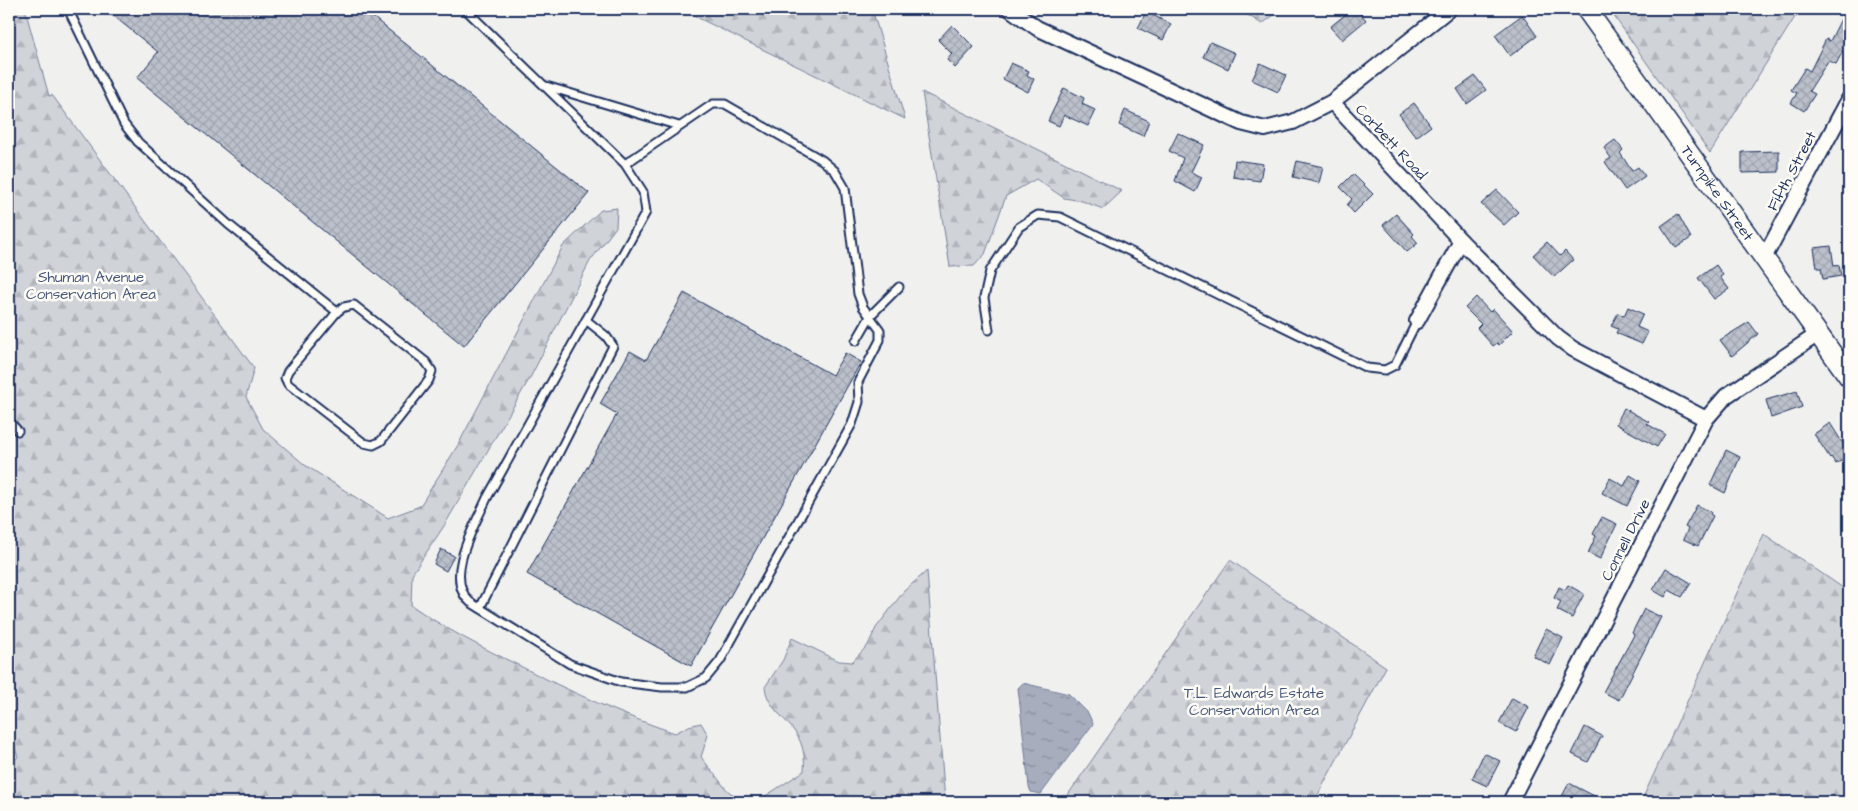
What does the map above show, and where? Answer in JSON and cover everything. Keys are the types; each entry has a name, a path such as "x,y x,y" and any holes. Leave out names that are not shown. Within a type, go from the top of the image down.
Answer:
{"street":[{"name":"Corbett Road","path":"1010,9 1037,28 1241,123 1265,129 1293,122 1332,102 1461,241 1558,338 1706,418"},
{"path":"1332,102 1449,9"},
{"name":"Turnpike Street","path":"1586,9 1849,377"},
{"name":"Fifth Street","path":"1764,258 1849,99"},
{"path":"1417,321 1461,241"},
{"name":"Connell Drive","path":"1510,802 1706,418 1726,396 1818,334"}],"lane":[{"path":"68,9 124,124 138,142 228,224 337,312"},
{"path":"464,9 625,164 643,192 646,212 487,498 468,540 460,566 459,580 463,596 570,664 621,682 662,687 686,687 706,678 720,661 852,424 859,402 858,382 880,340 880,330 871,315 863,307 858,294 845,188 835,171 822,160 725,104 713,104 625,164"},
{"path":"544,85 679,126"},
{"path":"990,330 984,298 990,271 1019,227 1038,215 1060,217 1367,368 1385,370 1395,365 1417,321"},
{"path":"856,340 871,315 899,287"},
{"path":"354,305 426,362 432,371 429,380 380,441 373,445 364,443 288,384 285,378 288,371 337,312 344,307 354,305"},
{"path":"480,608 613,346 606,336 586,320"},
{"path":"9,421 18,431"}],"green space":[{"name":"Shuman Avenue Conservation Area","path":"9,9 25,9 49,96 52,95 254,368 246,397 263,429 305,465 388,518 420,506 458,445 563,246 601,210 617,208 616,227 590,261 531,376 444,526 412,574 411,605 477,644 595,702 675,733 689,726 701,723 708,735 701,757 726,789 741,802 9,802 9,766 18,757 9,730"},
{"path":"680,9 872,9 905,119"},
{"path":"1238,9 1282,9 1262,24"},
{"path":"1609,9 1800,9 1710,153"},
{"path":"922,92 1122,191 1103,209 1082,201 1064,198 1036,179 1006,196 985,254 974,266 950,267"},
{"path":"1764,534 1849,592 1849,802 1641,802"},
{"name":"T.L. Edwards Estate Conservation Area","path":"1230,560 1386,667 1314,802 1063,802"},
{"path":"927,571 945,802 751,802 767,795 804,771 804,755 801,742 795,732 773,707 765,687 783,660 792,638 839,661 852,662 868,645 876,628 904,591"}],"water":[{"path":"1023,683 1069,694 1088,713 1093,724 1041,794 1031,792 1029,787 1018,688"}],"building":[{"path":"105,9 363,9 589,193 464,346 137,78 158,52"},
{"path":"1352,9 1357,9 1366,20 1342,40 1330,27"},
{"path":"1846,9 1849,9 1849,43 1836,64 1828,61 1809,91 1815,94 1804,111 1791,103 1797,93 1791,90 1805,68 1810,71 1826,39 1830,41"},
{"path":"1146,12 1171,24 1163,40 1138,28"},
{"path":"1522,15 1537,36 1510,56 1495,35"},
{"path":"952,25 974,47 955,68 947,60 952,54 938,40"},
{"path":"1210,42 1235,53 1228,69 1203,57"},
{"path":"1011,63 1029,71 1027,75 1034,79 1028,92 1003,79"},
{"path":"1260,63 1286,75 1278,92 1252,80"},
{"path":"1475,76 1486,90 1467,104 1457,89"},
{"path":"1064,88 1084,98 1082,104 1095,110 1088,126 1064,115 1059,126 1048,121"},
{"path":"1414,103 1431,126 1416,137 1399,114"},
{"path":"1125,110 1149,121 1143,136 1119,125"},
{"path":"1178,133 1204,145 1191,172 1202,177 1195,192 1175,181 1183,158 1169,151"},
{"path":"1615,140 1623,150 1620,153 1632,171 1638,167 1645,176 1625,190 1605,162 1611,158 1604,148"},
{"path":"1779,151 1779,172 1742,173 1742,152"},
{"path":"1235,160 1263,164 1260,181 1233,177"},
{"path":"1297,161 1323,167 1319,183 1293,177"},
{"path":"1353,174 1373,194 1354,213 1347,205 1352,199 1340,187"},
{"path":"1497,190 1518,212 1504,225 1481,204"},
{"path":"1396,214 1414,234 1412,236 1418,243 1407,252 1383,225"},
{"path":"1678,214 1691,238 1676,248 1661,226"},
{"path":"1547,242 1560,256 1565,251 1573,260 1554,277 1533,255"},
{"path":"1831,246 1834,266 1839,265 1841,276 1823,279 1821,268 1817,268 1814,248"},
{"path":"1716,265 1723,275 1720,277 1729,289 1714,299 1698,278"},
{"path":"684,293 832,375 845,353 861,362 691,666 527,574 617,414 600,404 630,351 646,360"},
{"path":"1476,297 1490,312 1493,309 1513,331 1499,345 1497,343 1493,346 1477,328 1481,324 1465,308"},
{"path":"1628,307 1643,314 1637,327 1648,332 1642,344 1616,333 1618,329 1611,326 1618,313 1624,316"},
{"path":"1749,322 1758,334 1732,356 1720,340"},
{"path":"1797,391 1802,407 1771,418 1766,400"},
{"path":"1624,408 1649,422 1647,424 1665,434 1657,447 1616,424"},
{"path":"1830,423 1849,453 1849,456 1836,464 1814,434"},
{"path":"1726,450 1740,457 1725,493 1710,485"},
{"path":"1630,475 1640,481 1627,506 1602,493 1610,478 1624,486"},
{"path":"1697,505 1711,512 1710,514 1713,516 1698,546 1683,539 1688,529 1685,527"},
{"path":"1602,517 1617,524 1600,559 1588,553 1596,536 1593,534"},
{"path":"441,549 454,556 446,571 434,564"},
{"path":"1666,568 1691,583 1682,597 1669,590 1665,597 1653,590"},
{"path":"1568,585 1584,594 1572,618 1557,610 1561,602 1554,598 1559,587 1565,590"},
{"path":"1644,609 1661,617 1619,700 1603,692 1634,635 1632,633"},
{"path":"1546,629 1563,638 1550,665 1533,656"},
{"path":"1512,698 1529,707 1516,732 1499,723"},
{"path":"1585,727 1602,736 1588,762 1572,754"},
{"path":"1484,753 1500,761 1487,786 1472,779"},
{"path":"1569,783 1606,802 1559,802"}]}
